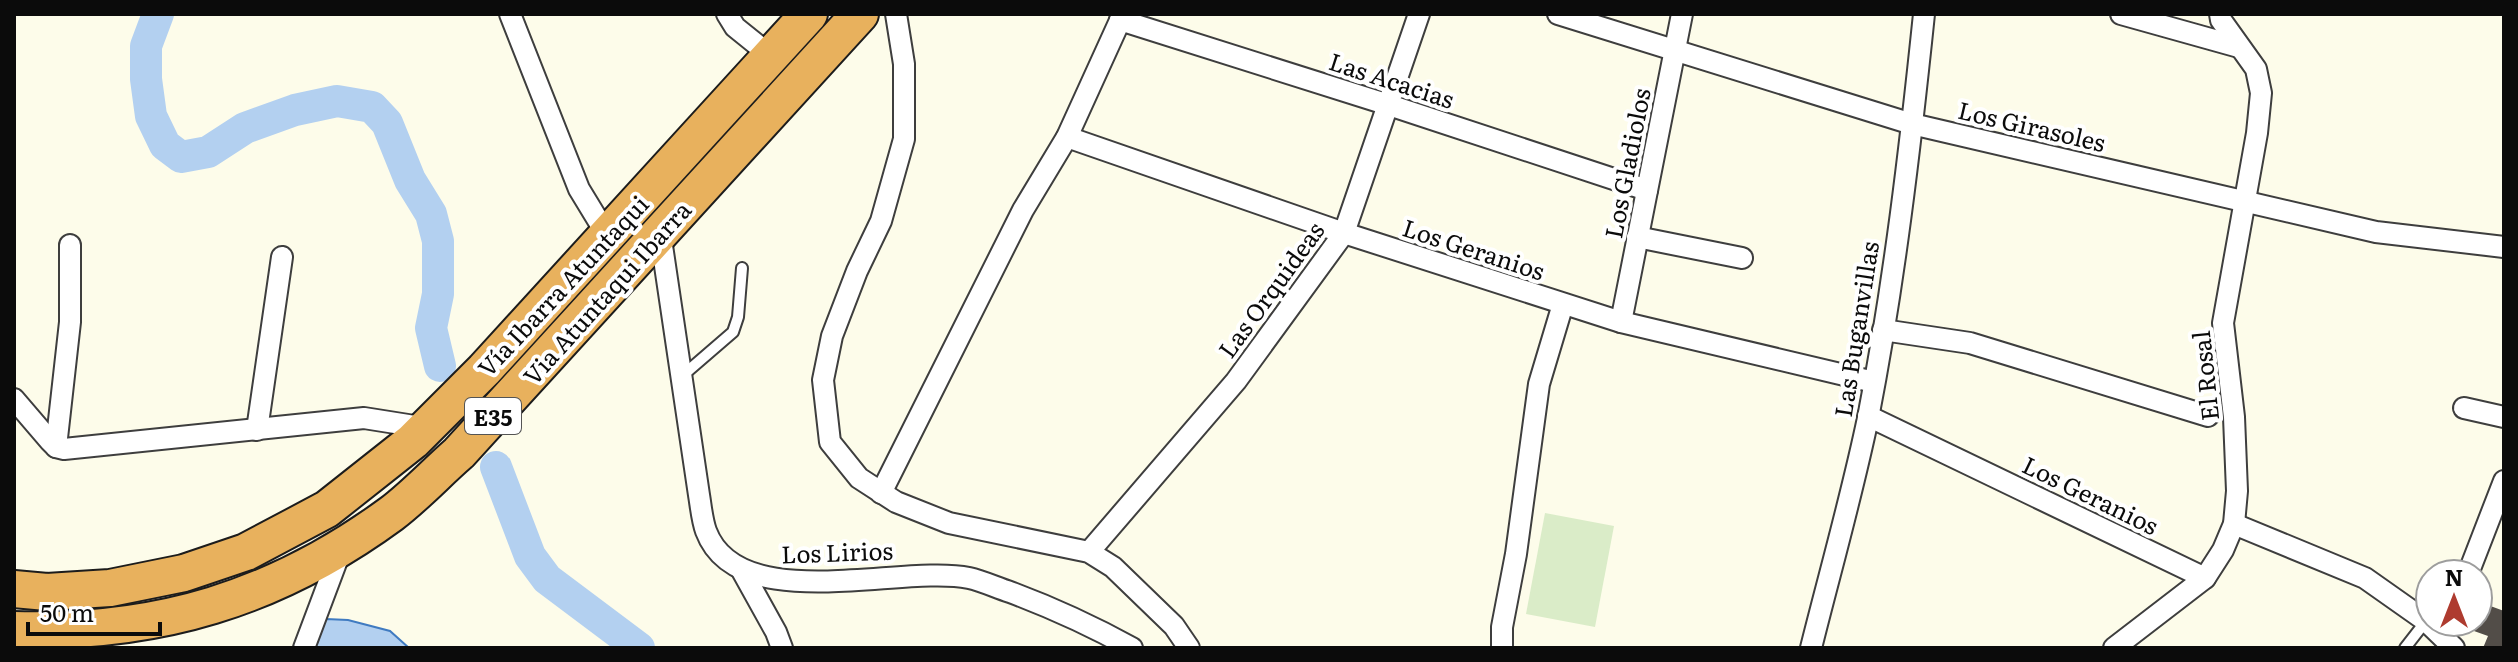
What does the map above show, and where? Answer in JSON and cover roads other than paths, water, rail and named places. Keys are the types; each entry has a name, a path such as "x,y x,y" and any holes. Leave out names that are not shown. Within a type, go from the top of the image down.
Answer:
{"highway":[{"name":"Vía Ibarra Atuntaqui","path":"14,589 47,592 110,588 184,573 246,552 327,509 427,428 484,370 809,14"},
{"name":"Via Atuntaqui Ibarra","path":"14,630 67,640 231,601 293,575 393,513 459,453 860,14"}],"street":[{"path":"510,14 579,189 607,235"},
{"path":"727,14 735,27 771,56"},
{"path":"896,14 904,64 904,139 881,221 857,271 832,336 823,380 830,442 859,478 896,502 949,523 1089,552 1113,567 1174,626 1189,648"},
{"name":"Las Orquideas","path":"1089,552 1236,381 1344,233 1419,14"},
{"name":"Los Girasoles","path":"1558,14 1912,124 2376,232 2504,247"},
{"name":"Los Gladiolos","path":"1621,322 1682,14"},
{"name":"Las Buganvillas","path":"1811,648 1868,416 1912,124 1924,14"},
{"path":"2121,14 2239,47"},
{"name":"El Rosal","path":"2114,648 2205,578 2223,550 2234,524 2237,491 2234,417 2223,323 2257,133 2261,93 2256,69 2221,20 2220,14"},
{"path":"881,493 1023,210 1067,137 1121,17"},
{"name":"Las Acacias","path":"1121,17 1647,190"},
{"name":"Los Geranios","path":"1067,137 1344,233 1621,322 1874,382"},
{"name":"Los Lirios","path":"660,232 707,533 721,553 741,569 766,579 834,582 908,575 970,578 1062,611 1096,639 1132,648"},
{"path":"1637,237 1742,258"},
{"path":"56,447 70,322 70,245"},
{"path":"257,430 282,257"},
{"path":"1502,648 1502,627 1539,384 1563,304"},
{"path":"1883,330 1970,343 2208,416"},
{"path":"14,399 56,447 64,449 364,418 427,428"},
{"path":"2464,408 2504,417"},
{"name":"Los Geranios","path":"1868,416 2205,578"},
{"path":"2474,558 2504,481"},
{"path":"2234,524 2365,578 2414,613"},
{"path":"304,648 342,547"},
{"path":"741,569 782,648"}],"lane":[{"path":"681,378 733,332 738,317 742,268"}],"water":[{"path":"326,619 348,620 390,631 409,648 314,648"}],"waterway":[{"path":"158,14 146,46 151,116 165,145 181,157 208,152 245,128 295,110 337,101 372,107 387,123 410,180 431,214 438,241 438,294 431,328 440,366"},
{"path":"496,467 530,556 547,579 639,648"}]}
